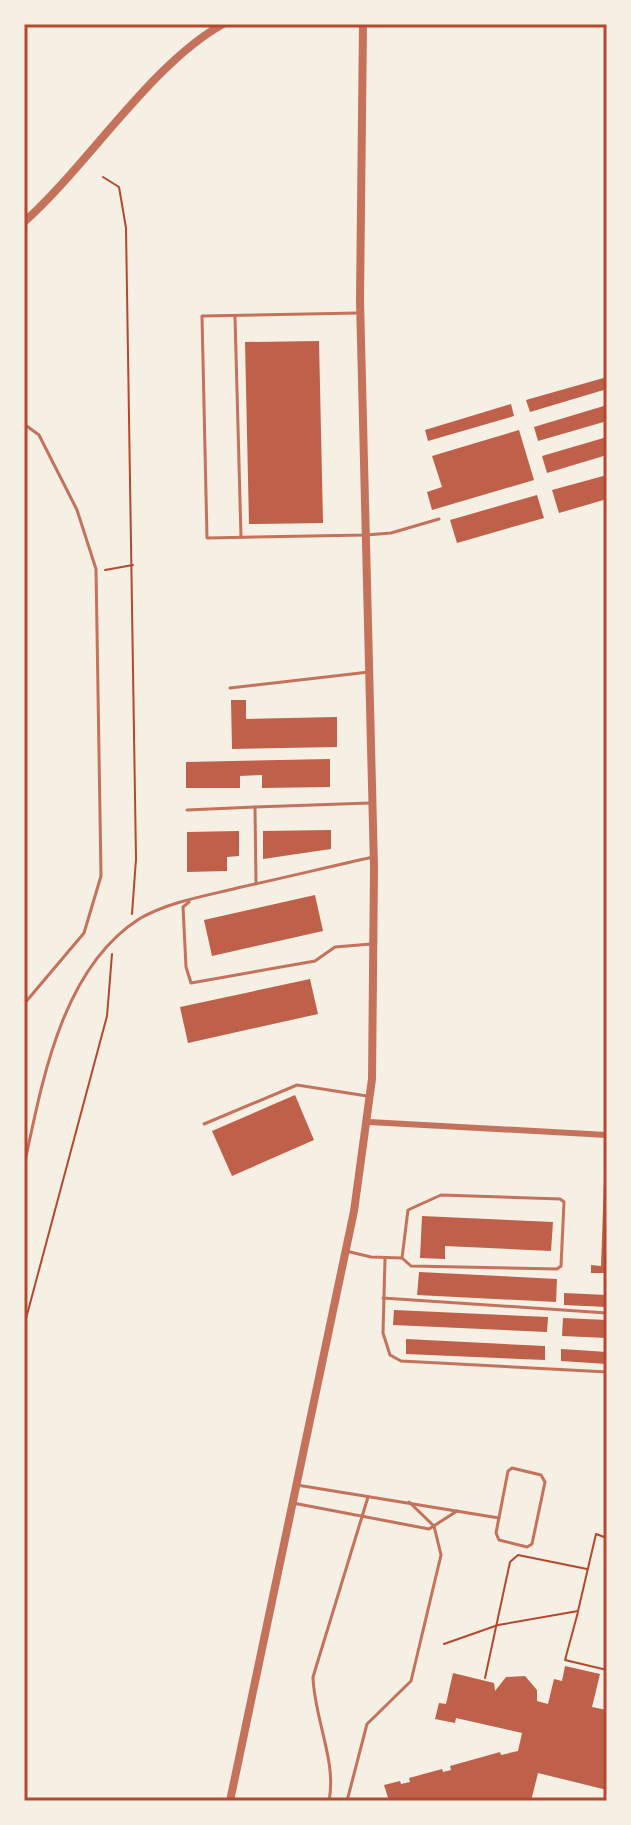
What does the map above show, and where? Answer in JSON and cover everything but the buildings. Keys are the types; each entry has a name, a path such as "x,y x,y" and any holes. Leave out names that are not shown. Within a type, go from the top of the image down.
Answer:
{"street":[{"path":"24,222 72,175 186,50 223,24"},
{"path":"230,1801 346,1251 371,1096 375,944 361,313 363,24"},
{"path":"369,1122 607,1135"}],"lane":[{"path":"361,313 202,316 207,538 391,533 439,519"},
{"path":"235,316 241,537"},
{"path":"24,424 39,435 77,510 96,569 101,876 84,933 24,1004"},
{"path":"230,688 369,672"},
{"path":"187,810 372,803"},
{"path":"255,807 256,884"},
{"path":"24,1166 55,1037 69,1006 112,943 132,925 152,913 193,899 373,857"},
{"path":"193,899 183,907 186,967 191,983 315,961 344,945 375,944"},
{"path":"204,1124 297,1085 371,1096"},
{"path":"346,1251 385,1259 402,1258 411,1266 557,1269 561,1266 564,1202 560,1199 441,1195 425,1200 408,1210 402,1258"},
{"path":"385,1259 385,1345 390,1355 401,1361 607,1372"},
{"path":"383,1298 607,1313"},
{"path":"512,1468 541,1475 545,1482 532,1544 527,1547 499,1540 499,1518 508,1471 512,1468"},
{"path":"297,1485 499,1518"},
{"path":"329,1801 330,1773 314,1700 313,1677 368,1497"},
{"path":"347,1801 367,1724 411,1681 441,1555 434,1526 409,1502"},
{"path":"293,1503 429,1529 457,1511"}],"path":[{"path":"103,177 119,187 126,228 136,859 132,925"},
{"path":"96,569 133,565"},
{"path":"24,1326 107,1016 113,968 112,943"},
{"path":"604,1537 596,1534 565,1660 607,1670"},
{"path":"485,1678 510,1562 518,1555 588,1569"},
{"path":"444,1644 498,1625 578,1611"}]}
